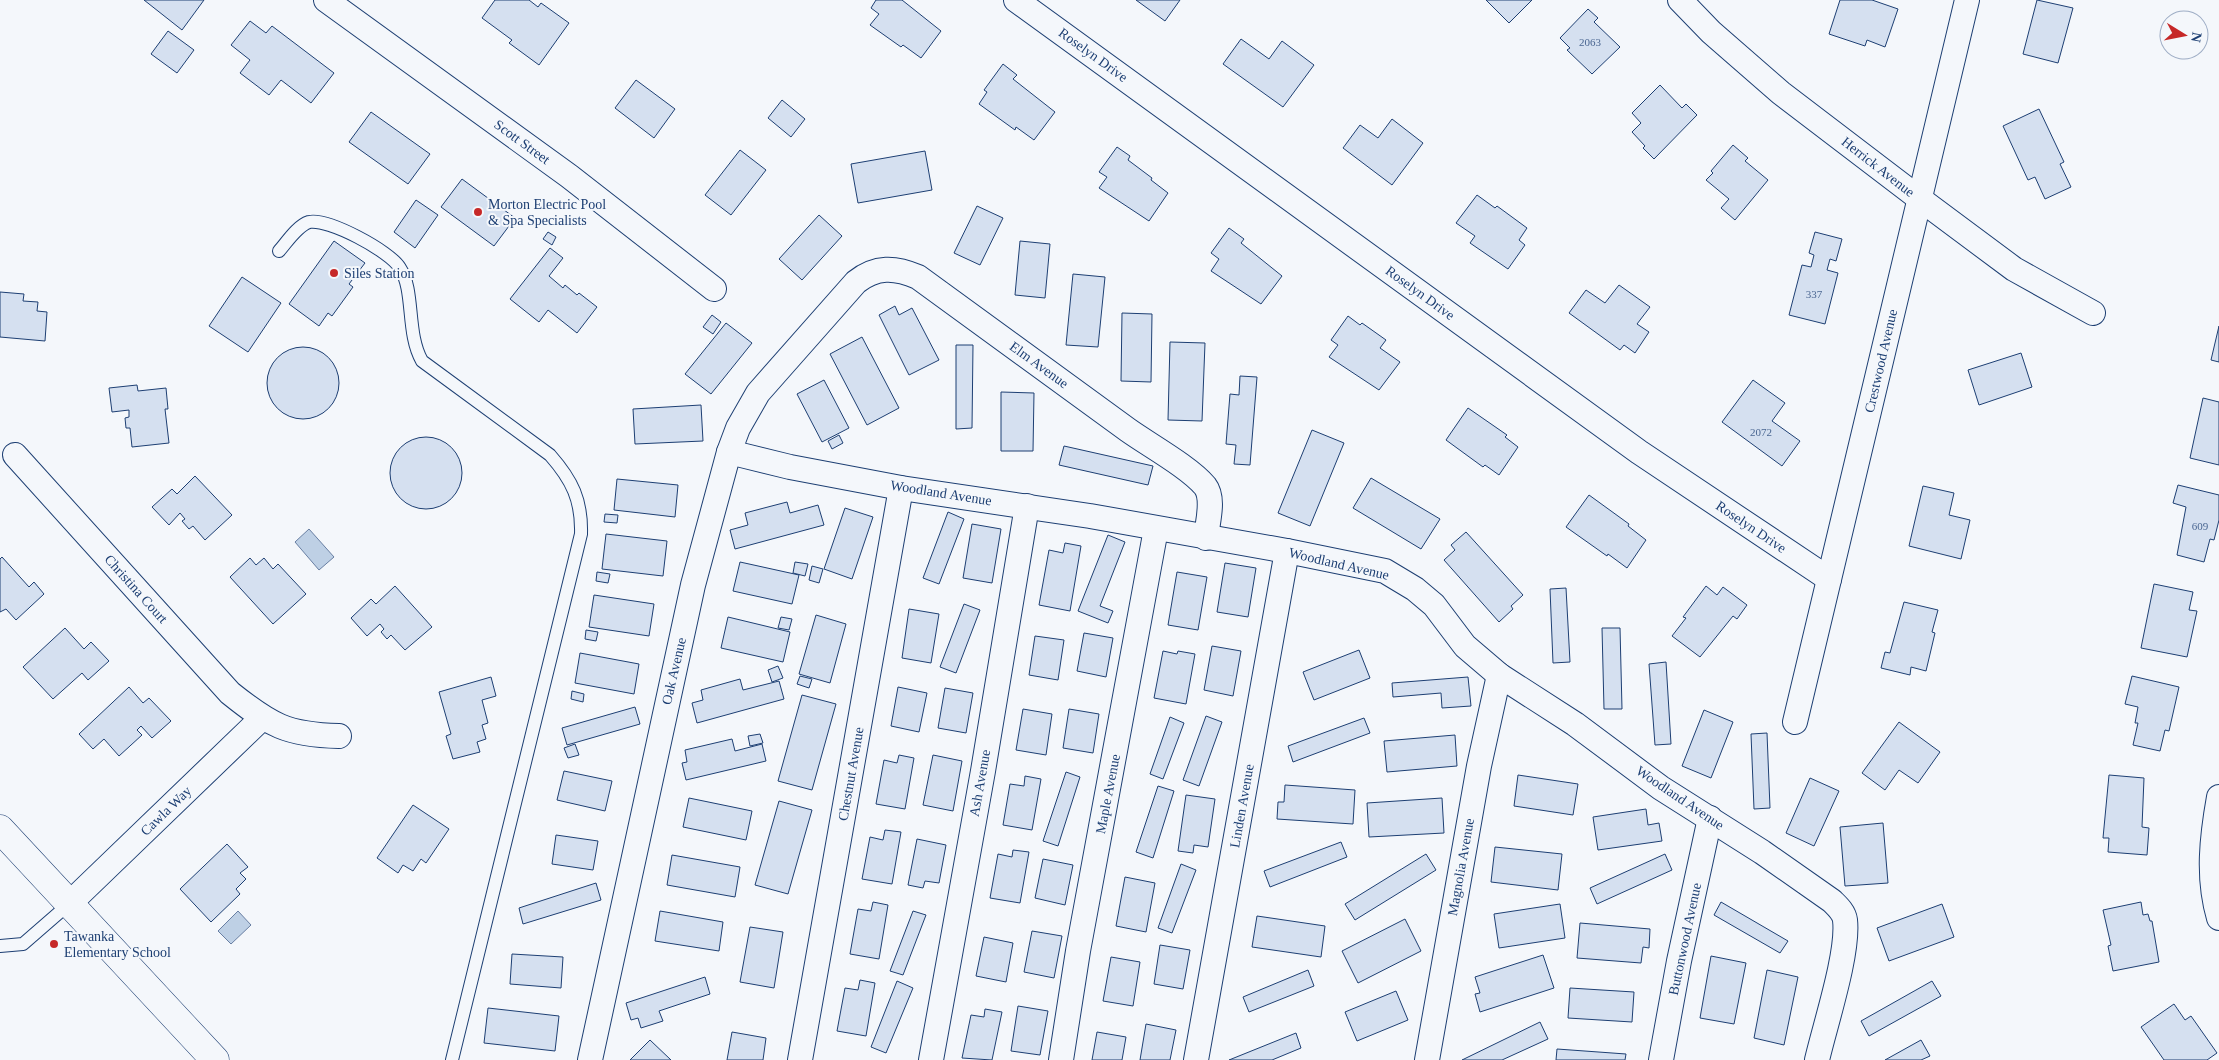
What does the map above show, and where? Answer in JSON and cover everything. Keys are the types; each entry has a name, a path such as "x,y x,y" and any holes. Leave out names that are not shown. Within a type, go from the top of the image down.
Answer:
{"street":[{"name":"Scott Street","path":"326,0 562,170 714,289"},
{"name":"Roselyn Drive","path":"1016,0 1639,452 1829,579"},
{"name":"Herrick Avenue","path":"1680,0 1711,32 1781,93 1920,199 2014,270 2092,313"},
{"name":"Crestwood Avenue","path":"1795,722 1967,0"},
{"name":"Elm Avenue","path":"828,312 865,275 881,269 896,269 918,277 1204,485 1210,502 1206,538"},
{"name":"Oak Avenue","path":"590,1060 691,595 729,452 738,428 758,393 828,312"},
{"name":"Woodland Avenue","path":"729,452 790,467 901,488 1026,506 1287,551 1385,571 1399,578 1434,605 1466,646 1500,675 1575,724 1661,788 1762,852 1832,901 1845,918 1845,931 1840,964 1816,1060"},
{"name":"Christina Court","path":"15,455 230,693 262,718 280,727 310,735 340,736"},
{"name":"Chestnut Avenue","path":"800,1060 901,488"},
{"name":"Ash Avenue","path":"931,1060 983,771 1026,506"},
{"name":"Maple Avenue","path":"1061,1060 1078,951 1156,529"},
{"name":"Linden Avenue","path":"1196,1060 1287,551"},
{"name":"Magnolia Avenue","path":"1427,1060 1479,766 1500,675"},
{"name":"Cawla Way","path":"69,904 262,718"},
{"path":"2219,797 2212,841 2212,877 2219,918"},
{"name":"Buttonwood Avenue","path":"1661,1060 1679,961 1710,818"},
{"path":"0,829 215,1060"}],"lane":[{"path":"279,251 296,231 309,222 325,223 340,228 382,252 400,267 406,284 415,349 422,361 550,455 566,473 578,498 581,516 580,534 452,1060"},
{"path":"0,946 23,944 69,904"}],"water":[{"path":"309,529 334,557 319,570 295,542"},
{"path":"238,911 251,925 231,944 218,931"}],"building":[{"path":"144,0 204,0 182,30"},
{"path":"495,0 529,0 538,7 541,3 569,23 539,65 509,43 512,40 482,18"},
{"path":"876,0 902,0 941,31 921,58 903,45 901,47 870,25 879,14 871,8"},
{"path":"1136,0 1180,0 1165,21"},
{"path":"1486,0 1532,0 1509,23"},
{"path":"1840,0 1872,0 1898,9 1885,47 1867,40 1865,46 1829,34"},
{"path":"2037,0 2073,8 2058,63 2023,54"},
{"path":"1588,9 1598,18 1594,22 1620,47 1592,74 1567,50 1570,48 1560,38"},
{"path":"250,21 266,33 272,26 334,73 311,103 281,80 269,95 240,73 250,60 231,45"},
{"path":"168,31 194,50 177,73 151,54"},
{"path":"1241,39 1269,59 1282,41 1314,65 1283,107 1223,64"},
{"path":"1003,64 1017,75 1013,79 1055,112 1034,140 1016,127 1015,130 979,104 987,92 984,90"},
{"path":"636,80 675,109 654,138 615,108"},
{"path":"1660,85 1682,108 1686,104 1697,115 1654,159 1643,148 1645,146 1632,132 1641,123 1632,113"},
{"path":"782,100 805,119 791,137 768,118"},
{"path":"2039,109 2064,162 2060,164 2071,187 2045,199 2035,177 2028,180 2003,126"},
{"path":"371,112 430,154 408,184 349,142"},
{"path":"1392,119 1423,143 1392,185 1343,148 1360,125 1378,138"},
{"path":"1733,145 1748,158 1745,161 1768,180 1735,220 1721,208 1729,199 1706,180 1713,173 1711,171"},
{"path":"1117,147 1130,156 1128,160 1168,193 1149,221 1099,188 1107,177 1099,172"},
{"path":"740,150 766,170 731,215 705,195"},
{"path":"925,151 932,190 858,203 851,164"},
{"name":"Morton Electric Pool & Spa Specialists","path":"462,179 515,218 494,246 441,207"},
{"path":"1477,195 1495,208 1497,206 1527,228 1519,240 1525,245 1508,269 1470,243 1475,236 1456,223"},
{"path":"416,200 438,215 415,248 394,232"},
{"path":"977,206 1003,218 980,265 954,253"},
{"path":"819,215 842,236 802,280 779,259"},
{"path":"1229,228 1244,239 1241,243 1282,276 1261,304 1211,271 1219,259 1211,253"},
{"path":"548,232 556,237 552,245 543,239"},
{"path":"1815,232 1842,239 1836,261 1830,259 1827,270 1838,273 1825,324 1789,315 1802,265 1811,267 1814,255 1809,253"},
{"name":"Siles Station","path":"334,241 365,263 349,284 353,287 332,316 328,313 319,326 289,304"},
{"path":"1020,241 1050,244 1045,298 1015,295"},
{"path":"550,248 563,258 549,276 563,288 565,285 597,307 577,333 548,310 539,322 510,299"},
{"path":"1073,274 1105,277 1098,347 1066,345"},
{"path":"242,277 281,303 248,352 209,326"},
{"path":"1619,285 1650,307 1637,324 1649,332 1635,353 1624,345 1620,350 1569,313 1586,290 1605,303"},
{"path":"0,292 24,294 23,301 38,302 37,311 47,312 45,341 0,337"},
{"path":"895,306 899,315 912,308 939,360 909,375 879,315"},
{"path":"1122,313 1152,314 1151,382 1121,381"},
{"path":"712,315 721,322 713,334 703,327"},
{"path":"1348,316 1360,325 1362,323 1386,340 1380,348 1400,362 1379,390 1329,357 1338,345 1331,340"},
{"path":"726,323 752,343 711,394 685,374"},
{"path":"2219,326 2219,362 2211,360"},
{"path":"862,337 899,408 867,425 830,354"},
{"path":"1170,342 1205,343 1202,421 1168,420"},
{"path":"956,345 973,345 972,428 956,429"},
{"path":"303,347 323,353 333,363 339,383 333,403 323,413 303,419 283,413 273,403 267,383 273,363 283,353"},
{"path":"2021,353 2032,387 1979,405 1968,370"},
{"path":"1240,376 1257,377 1250,465 1234,464 1236,445 1226,444 1230,394 1239,395"},
{"path":"824,380 849,428 822,442 797,394"},
{"path":"1753,380 1785,403 1772,421 1800,441 1782,466 1722,422"},
{"path":"137,385 138,391 166,388 168,409 165,409 169,443 132,447 130,428 126,428 125,418 129,417 129,410 112,412 109,388"},
{"path":"1001,392 1034,393 1033,451 1001,451"},
{"path":"2203,398 2219,402 2219,465 2190,458"},
{"path":"701,405 703,441 635,444 633,409"},
{"path":"1468,408 1507,435 1505,437 1518,447 1499,475 1485,465 1483,467 1446,440"},
{"path":"1312,430 1344,443 1310,526 1278,513"},
{"path":"839,435 843,443 832,449 828,441"},
{"path":"419,437 433,437 452,447 462,466 462,480 452,499 433,509 419,509 400,499 390,480 390,466 400,447"},
{"path":"1064,446 1153,466 1148,485 1059,465"},
{"path":"195,476 232,515 205,540 193,526 189,529 182,521 185,519 180,513 169,525 152,507 172,489 177,494"},
{"path":"1371,478 1440,519 1421,549 1353,508"},
{"path":"617,479 678,485 675,517 614,510"},
{"path":"2178,485 2219,495 2219,520 2214,540 2210,539 2204,562 2177,555 2186,507 2173,503"},
{"path":"1923,486 1954,493 1949,515 1970,520 1961,559 1909,546"},
{"path":"1589,495 1629,524 1628,526 1646,540 1627,568 1566,527"},
{"path":"787,502 790,513 818,505 824,525 735,549 730,530 748,525 745,513"},
{"path":"845,508 873,517 852,579 824,569"},
{"path":"948,512 964,519 939,584 923,578"},
{"path":"605,514 618,515 617,523 604,522"},
{"path":"972,524 1001,529 992,583 963,578"},
{"path":"1466,532 1523,595 1511,606 1513,609 1499,622 1444,560 1455,550 1451,545"},
{"path":"606,534 667,541 663,576 602,569"},
{"path":"1108,535 1125,542 1100,606 1113,611 1108,623 1078,611"},
{"path":"1065,543 1081,546 1070,611 1039,605 1049,550 1063,553"},
{"path":"2,557 29,587 34,582 44,594 16,620 6,609 0,612 0,559"},
{"path":"250,558 256,565 264,558 273,569 278,564 306,594 273,624 230,577"},
{"path":"740,562 799,575 792,604 733,591"},
{"path":"795,562 808,564 805,576 793,573"},
{"path":"1225,563 1256,568 1248,617 1217,612"},
{"path":"812,566 823,569 819,583 809,580"},
{"path":"597,572 610,574 608,583 596,581"},
{"path":"1177,572 1207,577 1198,630 1168,625"},
{"path":"2154,584 2193,592 2189,610 2197,611 2187,657 2141,648"},
{"path":"395,586 432,627 405,650 391,635 387,639 381,632 384,629 380,624 367,636 351,618 371,599 376,604"},
{"path":"1706,586 1717,595 1723,587 1747,605 1737,619 1733,616 1700,657 1672,636 1686,618 1683,617"},
{"path":"1566,588 1570,662 1553,663 1550,589"},
{"path":"594,595 654,604 649,636 589,627"},
{"path":"1904,602 1938,610 1932,632 1935,633 1926,671 1911,667 1910,675 1881,668 1885,652 1890,653"},
{"path":"964,604 980,610 956,673 940,667"},
{"path":"909,609 939,614 931,663 902,658"},
{"path":"816,615 846,624 830,683 799,674"},
{"path":"728,617 790,632 783,662 721,648"},
{"path":"781,617 792,619 789,630 778,628"},
{"path":"65,628 84,649 91,642 109,661 88,680 82,673 53,699 23,667"},
{"path":"1602,628 1620,628 1622,709 1604,709"},
{"path":"586,630 598,632 596,641 585,639"},
{"path":"1084,633 1113,638 1106,677 1077,671"},
{"path":"1035,636 1064,640 1058,680 1029,675"},
{"path":"1212,646 1241,651 1233,696 1204,690"},
{"path":"1359,650 1370,678 1314,700 1303,672"},
{"path":"1163,651 1177,654 1178,651 1195,654 1186,704 1154,698"},
{"path":"580,653 639,664 634,694 575,683"},
{"path":"1666,662 1671,744 1655,745 1649,664"},
{"path":"778,666 783,678 772,682 768,670"},
{"path":"800,676 812,679 809,688 797,684"},
{"path":"2132,676 2179,687 2169,731 2165,730 2160,751 2133,745 2138,723 2135,723 2138,707 2125,704"},
{"path":"491,677 496,696 482,700 488,723 482,725 486,739 477,742 480,752 453,759 446,736 451,734 439,692"},
{"path":"1468,677 1471,706 1442,708 1441,693 1393,697 1392,683"},
{"path":"740,679 743,690 779,681 784,699 697,723 692,703 703,700 701,690"},
{"path":"129,687 143,703 149,698 171,721 152,738 141,726 137,730 142,735 119,756 104,739 93,749 79,734"},
{"path":"898,687 927,693 919,732 891,726"},
{"path":"945,688 973,693 966,733 938,728"},
{"path":"572,691 584,694 583,702 571,699"},
{"path":"802,695 836,704 812,790 778,781"},
{"path":"635,707 640,724 567,745 562,728"},
{"path":"1023,709 1052,714 1046,755 1016,750"},
{"path":"1069,709 1099,714 1093,753 1063,748"},
{"path":"1704,710 1733,722 1711,778 1682,766"},
{"path":"1206,716 1222,722 1199,786 1183,780"},
{"path":"1170,717 1184,723 1163,779 1150,774"},
{"path":"1364,718 1370,733 1293,762 1288,746"},
{"path":"1899,722 1940,752 1918,783 1899,770 1885,790 1862,773"},
{"path":"1767,733 1770,808 1754,809 1751,734"},
{"path":"760,734 763,743 750,746 748,736"},
{"path":"1455,735 1457,766 1387,772 1384,741"},
{"path":"732,739 735,751 762,744 766,761 686,780 682,763 687,762 685,750"},
{"path":"575,744 579,755 568,758 564,748"},
{"path":"899,755 914,758 905,809 876,804 884,760 897,763"},
{"path":"933,755 962,761 953,811 923,805"},
{"path":"564,771 612,781 605,811 557,800"},
{"path":"1066,772 1080,777 1058,846 1043,841"},
{"path":"1518,775 1578,784 1573,815 1514,806"},
{"path":"2109,775 2144,778 2142,827 2149,828 2147,855 2108,852 2109,838 2103,838"},
{"path":"1025,776 1041,779 1032,830 1003,825 1010,784 1024,786"},
{"path":"1810,778 1839,791 1814,846 1786,833"},
{"path":"1285,785 1355,790 1353,824 1277,819 1278,802 1284,802"},
{"path":"1158,786 1174,791 1153,858 1136,852"},
{"path":"1186,795 1215,799 1208,847 1194,845 1193,853 1178,851"},
{"path":"689,798 752,811 746,840 683,827"},
{"path":"1442,798 1444,833 1369,837 1367,803"},
{"path":"779,801 812,810 788,894 755,885"},
{"path":"413,805 449,829 426,863 421,859 413,871 403,865 398,873 377,858"},
{"path":"1646,809 1648,825 1659,823 1662,841 1598,850 1593,817"},
{"path":"1883,823 1888,883 1845,886 1840,827"},
{"path":"885,830 901,832 892,884 862,879 870,837 883,840"},
{"path":"556,835 598,841 593,870 552,864"},
{"path":"917,839 946,845 939,883 925,881 923,888 908,885"},
{"path":"1341,842 1347,857 1270,887 1264,871"},
{"path":"227,844 248,867 240,873 246,879 236,889 240,894 211,922 180,889"},
{"path":"1495,847 1562,854 1558,890 1491,882"},
{"path":"1013,850 1029,852 1020,903 990,898 998,854 1012,857"},
{"path":"1426,854 1436,870 1355,920 1345,904"},
{"path":"1665,854 1672,870 1597,904 1590,888"},
{"path":"672,855 740,867 735,897 667,885"},
{"path":"1043,859 1073,865 1065,905 1035,898"},
{"path":"1181,864 1196,870 1172,933 1158,928"},
{"path":"1125,877 1155,883 1146,932 1116,926"},
{"path":"596,883 601,900 523,924 519,908"},
{"path":"873,902 888,905 879,959 850,954 858,909 871,911"},
{"path":"1721,902 1788,941 1780,953 1714,915"},
{"path":"2141,902 2143,915 2148,914 2150,921 2152,921 2159,962 2113,971 2108,946 2111,945 2103,910"},
{"path":"1560,904 1565,938 1499,948 1494,914"},
{"path":"1942,904 1954,937 1889,961 1877,928"},
{"path":"660,911 723,922 719,951 655,941"},
{"path":"913,911 926,915 903,975 890,971"},
{"path":"1257,916 1325,926 1321,957 1252,947"},
{"path":"1405,919 1421,951 1358,983 1342,951"},
{"path":"1580,923 1650,929 1649,948 1643,947 1641,963 1577,958"},
{"path":"750,927 783,932 774,988 740,982"},
{"path":"1032,931 1062,936 1054,978 1024,972"},
{"path":"984,937 1013,943 1006,982 976,976"},
{"path":"1160,945 1190,950 1183,989 1154,984"},
{"path":"512,954 563,957 561,988 510,984"},
{"path":"1543,955 1554,988 1480,1012 1475,994 1480,993 1475,977"},
{"path":"1711,956 1746,963 1734,1024 1700,1018"},
{"path":"1111,957 1140,962 1133,1006 1103,1001"},
{"path":"1308,970 1314,986 1249,1012 1243,997"},
{"path":"1767,970 1798,977 1784,1045 1754,1038"},
{"path":"705,977 710,994 659,1011 663,1021 641,1028 638,1018 631,1020 626,1003"},
{"path":"860,980 875,983 866,1036 837,1031 845,988 858,990"},
{"path":"897,981 913,988 886,1053 871,1047"},
{"path":"1932,981 1941,996 1869,1036 1861,1021"},
{"path":"1570,988 1634,992 1632,1022 1568,1018"},
{"path":"1396,991 1408,1020 1357,1041 1345,1012"},
{"path":"2174,1004 2185,1020 2191,1016 2217,1053 2207,1060 2164,1060 2141,1027"},
{"path":"1018,1006 1048,1011 1040,1055 1011,1051"},
{"path":"488,1008 559,1016 555,1051 484,1043"},
{"path":"985,1009 1002,1012 992,1060 962,1058 971,1015 984,1017"},
{"path":"1540,1022 1548,1039 1502,1060 1462,1060"},
{"path":"1146,1024 1176,1030 1170,1060 1140,1060"},
{"path":"732,1032 766,1038 763,1060 727,1060"},
{"path":"1097,1032 1126,1037 1122,1060 1092,1060"},
{"path":"1296,1033 1301,1048 1272,1060 1229,1060"},
{"path":"650,1040 671,1060 630,1060"},
{"path":"1921,1040 1930,1056 1921,1060 1885,1060"},
{"path":"1557,1049 1626,1054 1625,1060 1556,1060"}],"place":[{"name":"Morton Electric Pool & Spa Specialists","path":"478,212"},
{"name":"Siles Station","path":"334,273"},
{"name":"Tawanka Elementary School","path":"54,944"}]}
